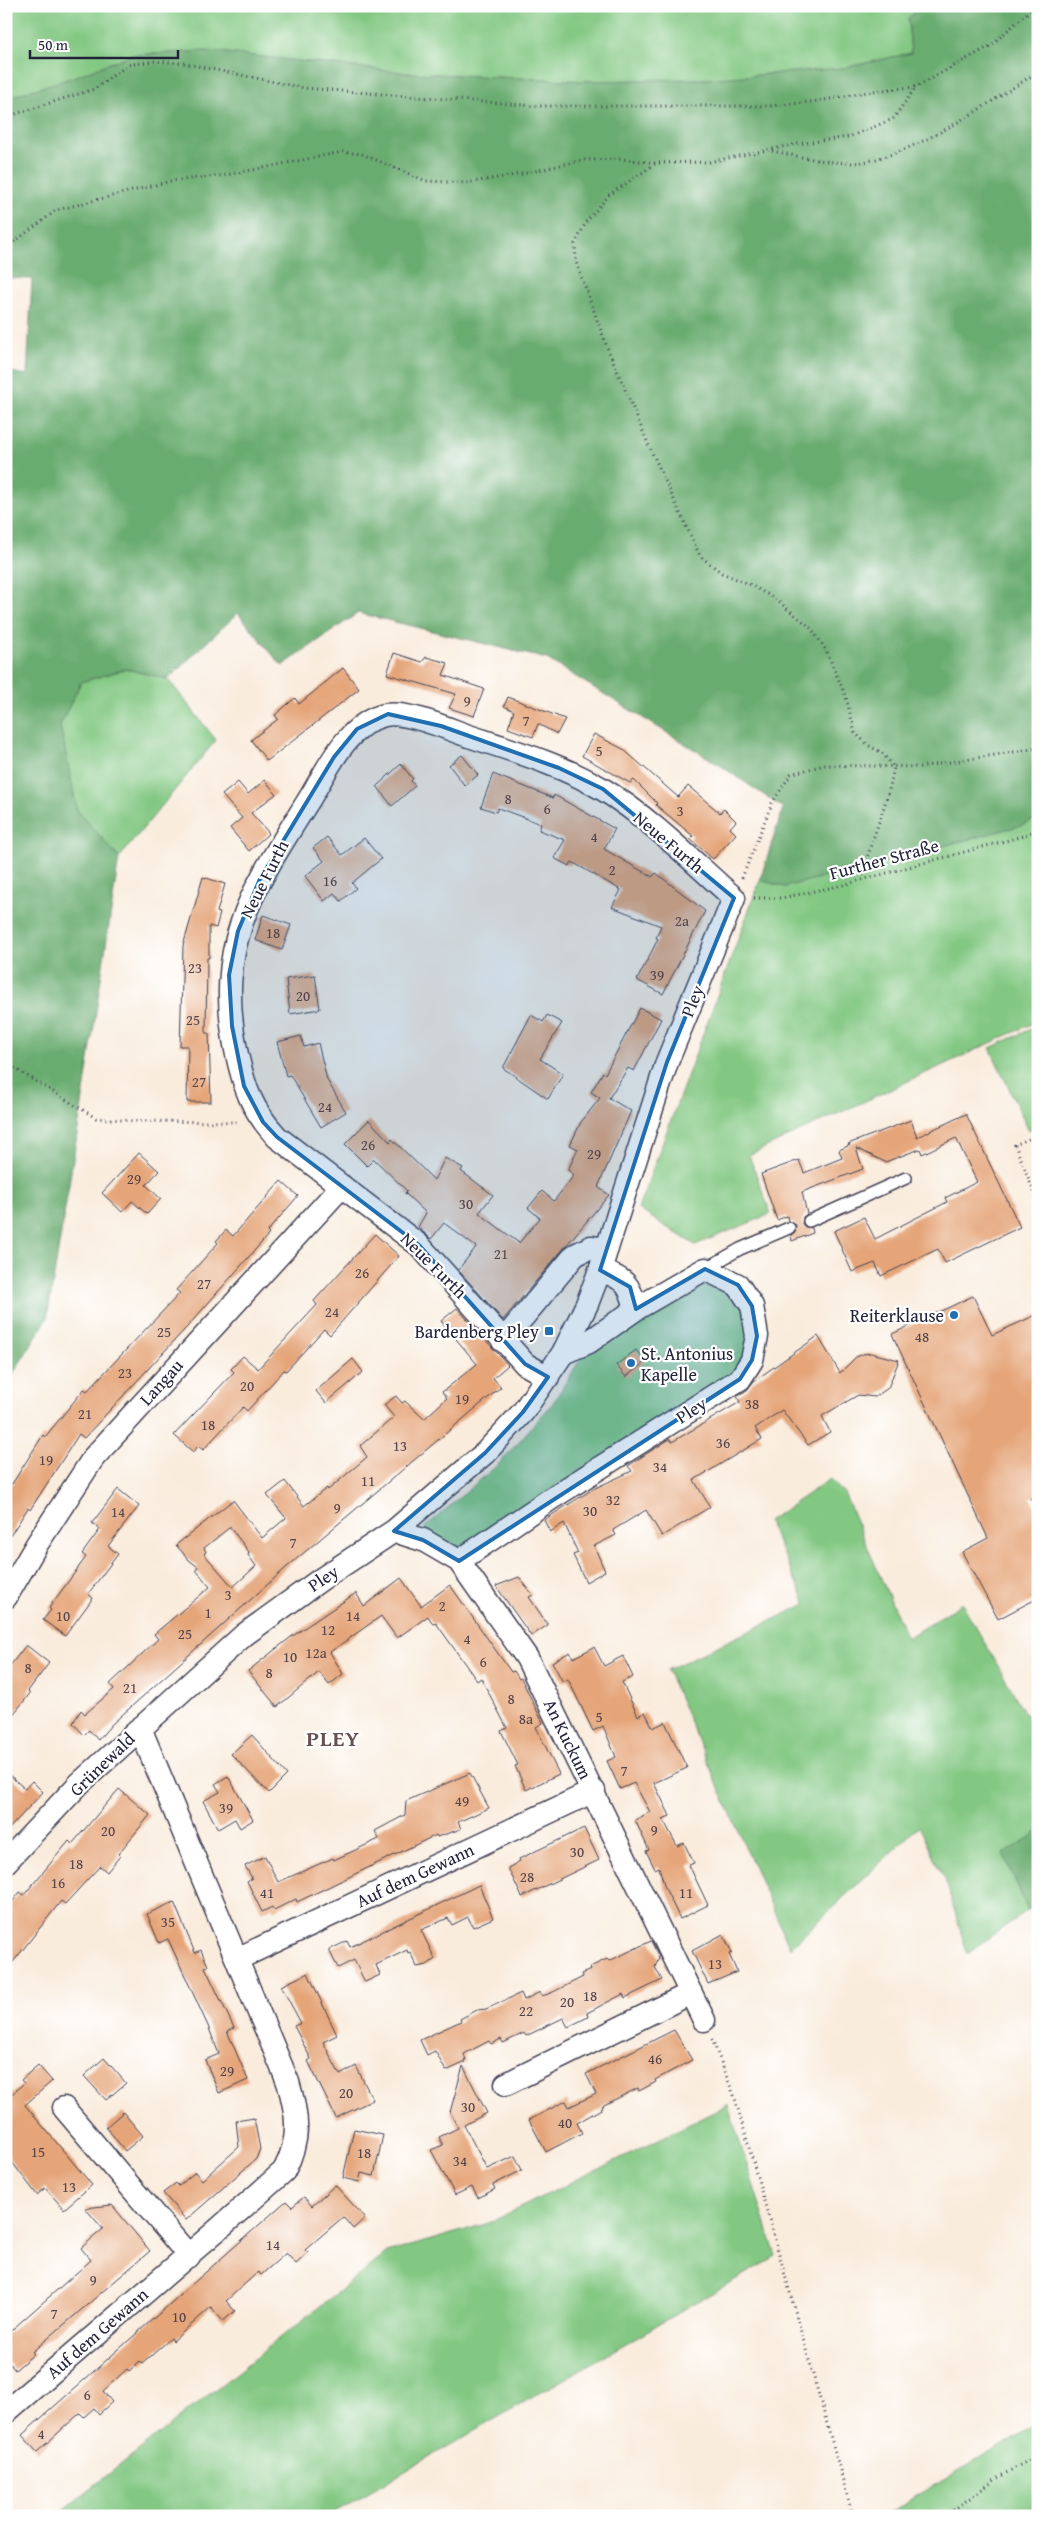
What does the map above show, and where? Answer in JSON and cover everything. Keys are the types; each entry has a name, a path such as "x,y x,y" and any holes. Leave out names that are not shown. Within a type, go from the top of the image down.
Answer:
{"street":[{"name":"Neue Furth","path":"548,1376 525,1364 502,1341 419,1245 277,1137 263,1122 244,1086 232,1026 229,976 238,931 260,878 329,765 356,729 370,719 388,714 441,726 559,768 603,789 638,814 734,898"},
{"name":"Pley","path":"203,1671 244,1634 394,1531 485,1453 523,1412 548,1376 563,1353 600,1270 667,1062 734,898"},
{"name":"Langau","path":"6,1597 37,1544 94,1457 342,1186"},
{"path":"502,1341 575,1255 590,1247 607,1249"},
{"name":"Pley","path":"459,1561 552,1498 740,1379 752,1360 757,1336 752,1306 738,1285 705,1269"},
{"path":"563,1353 589,1342 636,1309 705,1269"},
{"path":"600,1270 617,1276 630,1288 636,1309"},
{"name":"An Kuckum","path":"394,1531 423,1540 459,1561 527,1658 594,1791 704,2020"},
{"name":"Grünewald","path":"6,1862 79,1784 203,1671"},
{"name":"Auf dem Gewann","path":"6,2412 135,2300 189,2256 284,2171 292,2155 296,2135 297,2112 288,2082 140,1728"},
{"name":"Auf dem Gewann","path":"237,1959 594,1791"},
{"path":"506,2084 691,1993"},
{"path":"64,2108 189,2256"}],"lane":[{"path":"809,1221 906,1178"},
{"path":"705,1269 735,1251 789,1228"}],"path":[{"path":"6,117 94,89 128,65 153,61 191,64 304,88 535,106 770,106 820,101 872,91 916,87 990,46 1035,6"},
{"path":"769,151 822,160 862,162 913,145 955,123 1038,72"},
{"path":"6,248 56,210 171,181 227,175 342,152 362,154 426,181 466,183 522,174 583,160 623,159 655,163 708,162 797,144 849,137 894,119 916,87"},
{"path":"655,163 609,195 586,222 575,244 576,262 607,347 650,448 700,556 722,573 749,584 774,598 810,627 826,650 846,697 855,733 868,745 882,753 894,767 891,788 868,850 862,878"},
{"path":"734,898 772,803 792,774 824,765 920,767 1038,748"},
{"name":"Further Straße","path":"734,898 782,898 843,885 862,878 1024,836 1038,829"},
{"path":"6,1063 96,1118 135,1121 263,1122"},
{"path":"1038,1135 1016,1145 1038,1202"},
{"path":"704,2020 723,2063 735,2098 854,2516"},
{"path":"945,2516 999,2477 1038,2455"}],"highlighted area":[{"path":"388,714 441,726 559,768 603,789 734,898 667,1062 600,1270 630,1287 636,1309 705,1269 738,1285 752,1306 757,1336 752,1360 740,1379 459,1561 423,1540 394,1531 485,1453 523,1412 548,1377 525,1364 419,1245 277,1137 263,1122 244,1086 232,1026 229,975 238,931 260,879 334,757 357,729"}],"green space":[{"path":"6,6 925,6 908,18 911,53 844,68 707,79 586,81 408,73 208,51 131,55 74,77 6,98"},
{"path":"925,6 1038,6 1038,818 1019,826 785,887 760,880 783,808 718,764 547,659 358,613 282,666 238,613 168,679 126,669 81,682 60,725 77,810 119,858 85,1086 47,1319 6,1385 6,371 27,375 32,279 6,278 6,98 74,77 131,55 208,51 408,73 586,81 707,79 844,68 911,53 908,18"},
{"path":"126,669 168,679 216,740 119,858 77,810 60,725 81,682"},
{"path":"1038,818 1038,1021 749,1155 771,1214 695,1245 638,1209 760,880 785,887 1019,826"},
{"path":"1038,1026 1038,1126 1029,1131 990,1048"},
{"path":"696,1283 715,1286 731,1293 737,1298 746,1313 750,1331 748,1349 745,1357 730,1375 459,1549 435,1538 424,1528 500,1463 553,1403 581,1358"},
{"path":"830,1479 844,1493 907,1638 962,1603 1038,1736 1038,1832 1004,1855 1028,1910 967,1953 947,1885 919,1826 790,1948 667,1670 806,1604 768,1521"},
{"path":"1038,1832 1038,1905 1028,1910 1004,1854"},
{"path":"728,2105 776,2256 328,2516 56,2516 387,2253 489,2223"},
{"path":"1038,2424 1038,2516 883,2516"}],"building":[{"path":"394,653 422,662 426,657 448,663 443,675 484,689 474,716 449,708 456,694 387,674"},
{"path":"343,668 359,689 267,761 251,740 278,719 275,715 295,698 299,704"},
{"path":"508,697 565,719 557,734 538,724 533,737 508,728 514,711 504,706"},
{"path":"594,734 623,749 678,797 688,786 720,813 724,809 736,821 730,828 736,834 713,859 690,839 693,836 656,805 657,803 634,780 630,783 582,756"},
{"path":"462,755 478,775 465,786 449,765"},
{"path":"401,764 413,779 411,781 415,786 392,806 377,786"},
{"path":"493,774 553,798 554,795 615,829 604,849 652,877 656,873 705,911 663,994 637,980 658,939 656,938 661,926 612,907 621,890 572,862 569,866 554,858 565,840 539,830 541,824 498,808 496,812 481,807"},
{"path":"265,780 276,794 251,813 269,833 249,851 230,828 242,818 222,795 238,782 248,794"},
{"path":"327,837 342,855 364,838 381,859 352,883 356,888 341,901 334,893 324,901 305,876 324,861 313,848"},
{"path":"203,877 225,884 217,912 220,913 216,928 209,926 206,1033 209,1033 211,1102 187,1102 188,1046 180,1046 183,946"},
{"path":"263,915 291,925 282,950 255,940"},
{"path":"315,975 320,1009 290,1014 286,979"},
{"path":"640,1008 661,1019 634,1071 628,1068 609,1098 631,1111 598,1187 609,1195 503,1320 458,1270 476,1247 444,1223 431,1239 418,1227 426,1213 405,1193 407,1191 374,1159 367,1166 345,1144 369,1120 390,1142 392,1139 434,1180 445,1158 463,1168 461,1171 493,1195 479,1213 519,1243 540,1218 528,1208 542,1191 554,1201 574,1175 568,1170 578,1149 570,1145 581,1122 600,1098 591,1092 603,1072 605,1074"},
{"path":"531,1015 543,1022 547,1015 562,1023 540,1059 563,1074 548,1099 503,1068"},
{"path":"301,1036 304,1047 318,1043 327,1080 346,1112 321,1127 290,1075 286,1076 277,1042"},
{"path":"966,1114 1020,1227 945,1263 938,1249 881,1276 875,1263 852,1272 834,1231 864,1217 875,1239 947,1202 945,1198 977,1182 956,1138 922,1154 920,1149 885,1162 856,1148 863,1169 802,1192 807,1214 803,1217 802,1224 805,1227 812,1228 813,1233 792,1241 791,1235 795,1232 796,1225 788,1221 787,1216 777,1220 761,1174 799,1160 804,1173 842,1158 839,1150 850,1145 848,1144 911,1120 917,1137"},
{"path":"139,1153 159,1171 146,1185 161,1199 147,1214 132,1201 122,1212 102,1193"},
{"path":"281,1181 298,1196 267,1232 269,1234 188,1326 84,1438 79,1434 30,1510 28,1508 6,1542 6,1480 12,1484 43,1435 45,1437 84,1389 87,1391 180,1293 176,1290 218,1243 216,1241 226,1230 233,1236"},
{"path":"375,1234 399,1256 330,1335 324,1329 247,1411 243,1407 203,1450 198,1446 193,1452 174,1435 234,1372 231,1369 243,1356 258,1369 317,1305 314,1301"},
{"path":"973,1296 992,1335 1038,1314 1038,1494 1030,1498 1038,1511 1038,1598 998,1619 962,1552 988,1538 892,1334"},
{"path":"457,1308 508,1365 493,1378 501,1387 287,1567 112,1724 98,1740 89,1730 84,1735 73,1723 81,1710 85,1714 114,1689 110,1684 158,1639 154,1634 210,1587 196,1570 198,1567 176,1545 233,1500 262,1538 286,1518 267,1495 285,1481 304,1506 327,1488 328,1490 367,1457 360,1446 394,1417 384,1405 396,1396 402,1403 405,1401 424,1419 447,1398 442,1392 477,1364 441,1321","holes":["230,1527 249,1552 248,1555 256,1566 233,1587 204,1554 206,1552 204,1548"]},
{"path":"818,1336 840,1373 856,1357 863,1354 871,1353 899,1360 888,1388 875,1397 858,1395 822,1416 830,1432 808,1445 782,1410 755,1428 762,1439 694,1480 710,1507 662,1536 646,1510 613,1530 616,1535 594,1546 605,1571 586,1582 573,1555 578,1553 564,1523 550,1532 544,1520 593,1489 632,1471 628,1466 670,1439 672,1442 740,1402 737,1396 747,1390 754,1381"},
{"name":"St. Antonius Kapelle","path":"636,1350 645,1362 626,1377 616,1365"},
{"path":"353,1359 363,1372 326,1403 316,1391"},
{"path":"118,1489 139,1506 108,1546 118,1554 88,1594 93,1598 65,1636 43,1620 51,1610 49,1608 86,1557 82,1554 100,1529 92,1523"},
{"path":"519,1577 533,1595 529,1597 548,1625 531,1636 496,1586"},
{"path":"401,1578 421,1606 450,1585 511,1672 514,1671 519,1679 521,1678 543,1723 536,1727 559,1774 526,1790 515,1766 518,1765 501,1731 507,1728 481,1678 477,1681 436,1623 433,1624 428,1616 397,1638 381,1616 330,1652 343,1674 329,1685 319,1672 277,1707 248,1671 291,1637 356,1593 364,1606"},
{"path":"26,1645 49,1663 28,1691 30,1693 25,1700 6,1723 6,1671"},
{"path":"594,1647 604,1666 623,1656 633,1677 622,1682 638,1716 645,1712 653,1728 665,1722 687,1768 654,1783 670,1816 663,1819 677,1846 684,1843 694,1863 689,1865 708,1905 680,1919 665,1888 659,1867 655,1869 646,1851 649,1850 635,1820 650,1812 634,1783 620,1789 607,1761 616,1757 603,1726 593,1731 568,1679 563,1682 552,1662 570,1652 573,1658"},
{"path":"252,1735 287,1775 269,1793 231,1754"},
{"path":"6,1772 25,1789 32,1781 43,1792 6,1832"},
{"path":"470,1773 489,1808 458,1822 461,1829 437,1837 436,1835 297,1902 296,1899 274,1910 272,1907 262,1912 247,1881 252,1878 245,1866 265,1856 278,1882 333,1858 334,1860 379,1839 375,1831 405,1815 406,1801"},
{"path":"228,1776 253,1820 240,1828 235,1819 218,1829 203,1801 220,1792 215,1784"},
{"path":"119,1789 150,1815 118,1854 120,1856 107,1872 100,1866 65,1904 61,1901 6,1971 6,1910 20,1892 24,1895 69,1841 72,1844"},
{"path":"584,1828 599,1860 522,1897 508,1868 520,1861 519,1859"},
{"path":"479,1885 493,1918 473,1927 468,1917 452,1925 448,1918 421,1930 435,1959 427,1965 417,1967 410,1952 408,1953 407,1950 376,1965 380,1975 365,1982 354,1960 338,1968 329,1950 347,1941 350,1947"},
{"path":"174,1902 195,1953 201,1950 208,1966 205,1967 234,2028 227,2031 248,2080 219,2093 205,2060 219,2054 208,2026 168,1939 159,1943 147,1914"},
{"path":"723,1934 732,1953 729,1954 737,1972 708,1984 692,1951"},
{"path":"651,1941 659,1957 655,1967 662,1980 625,1998 623,1994 587,2013 588,2017 568,2027 563,2018 526,2036 524,2033 503,2043 501,2039 491,2044 489,2041 464,2054 466,2062 446,2071 435,2051 427,2055 420,2040 461,2021 460,2019 477,2010 486,2009 521,1993 524,2000 540,1992 542,1996 551,1993 583,1977 581,1974 591,1970 590,1967 607,1959 609,1961"},
{"path":"308,1973 337,2035 323,2042 340,2075 356,2066 373,2100 336,2118 308,2061 311,2059 294,2026 301,2023 281,1986"},
{"path":"674,2030 692,2060 639,2091 638,2088 602,2106 603,2108 577,2123 582,2133 546,2152 529,2120 566,2101 569,2107 596,2094 586,2074"},
{"path":"104,2058 126,2083 106,2100 84,2076"},
{"path":"38,2065 52,2081 25,2105 92,2185 64,2209 45,2188 37,2195 6,2154 6,2089 12,2094 24,2083 21,2080"},
{"path":"463,2066 487,2113 464,2125 487,2169 515,2156 522,2170 493,2185 495,2189 478,2198 472,2187 455,2195 431,2150 443,2145 439,2137 458,2128 450,2112"},
{"path":"123,2112 143,2136 125,2151 106,2127"},
{"path":"254,2118 260,2149 256,2159 186,2220 163,2193 176,2183 179,2186 195,2172 202,2180 239,2147 236,2121"},
{"path":"354,2129 383,2135 374,2176 361,2173 359,2182 343,2178"},
{"path":"335,2185 365,2218 353,2229 343,2217 305,2250 308,2253 296,2264 286,2253 261,2275 258,2272 226,2301 235,2311 223,2321 211,2307 173,2341 171,2338 142,2364 140,2361 129,2371 127,2369 103,2391 112,2402 99,2414 94,2408 84,2417 80,2413 37,2452 22,2435 286,2201 292,2207 304,2197 312,2206"},
{"path":"112,2205 150,2251 32,2352 34,2354 15,2370 6,2360 6,2335 91,2260 81,2248 103,2229 85,2208"}],"place":[{"name":"Reiterklause","path":"954,1315"},
{"name":"Bardenberg Pley","path":"549,1331"},
{"name":"St. Antonius Kapelle","path":"631,1363"}],"district":[{"name":"PLEY","path":"333,1738"}]}
